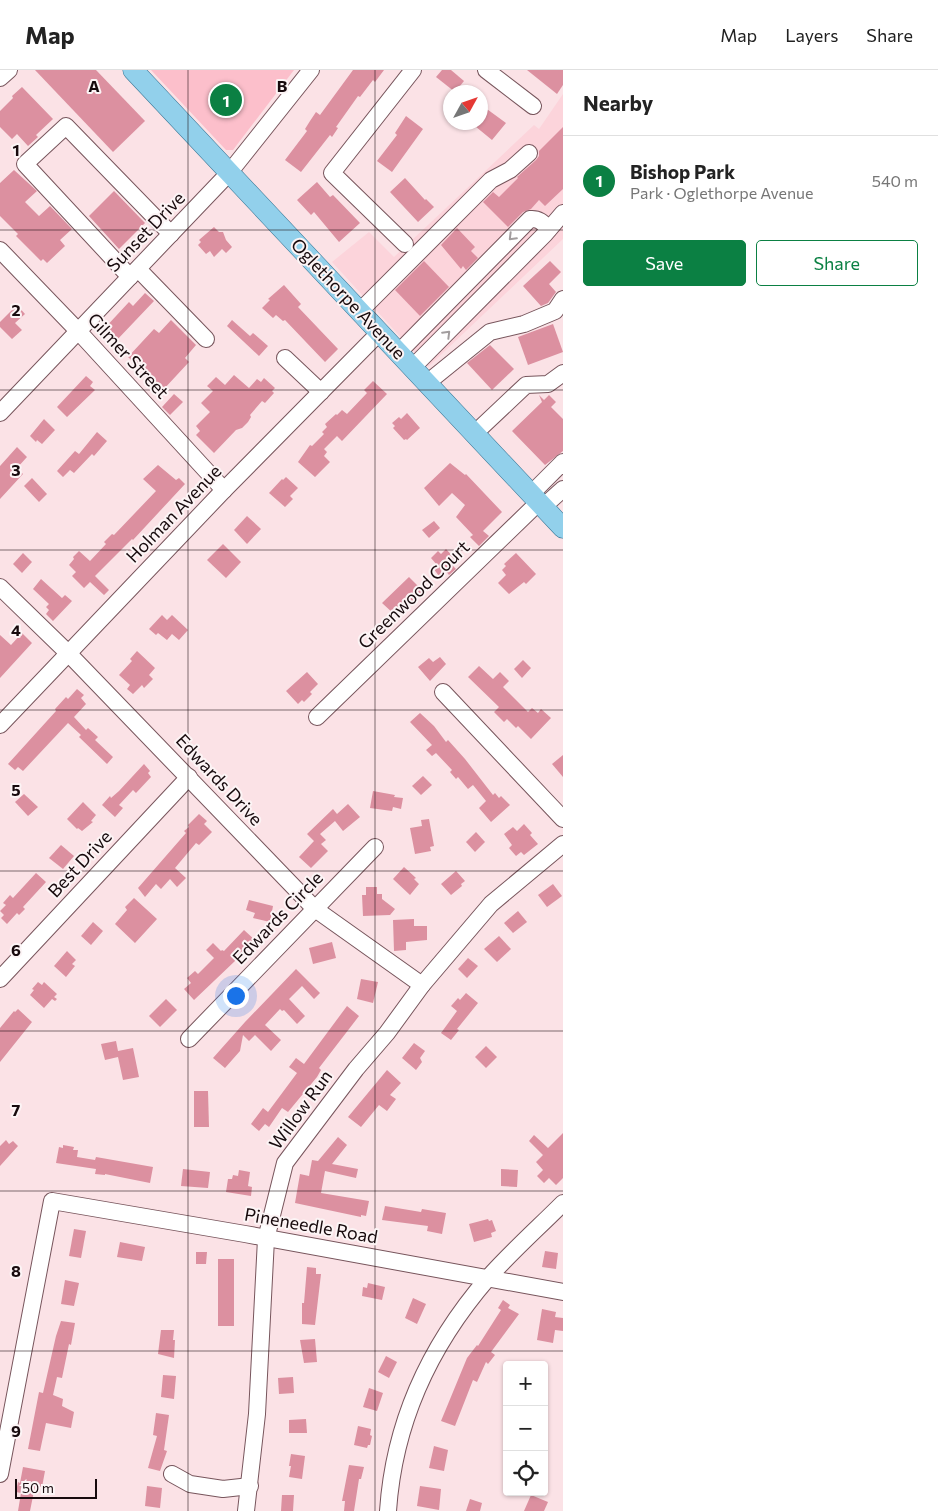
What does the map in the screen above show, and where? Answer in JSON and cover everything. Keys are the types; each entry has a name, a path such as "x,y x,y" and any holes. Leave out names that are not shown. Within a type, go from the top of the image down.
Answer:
{"main road":[{"name":"Oglethorpe Avenue","path":"133,70 563,528"}],"street":[{"name":"Sunset Drive","path":"0,413 230,173 311,70"},
{"path":"405,244 332,173 413,70"},
{"path":"486,70 533,106"},
{"path":"171,234 66,126 25,164 134,273 206,339"},
{"path":"360,312 491,180 510,170 529,153"},
{"path":"412,368 563,213"},
{"path":"398,352 530,219 535,218 541,221 549,229"},
{"name":"Gilmer Street","path":"0,250 79,332 224,490"},
{"path":"427,383 490,332 524,324 560,310"},
{"name":"Holman Avenue","path":"0,725 224,490 380,333"},
{"path":"413,337 428,353"},
{"path":"285,358 321,392"},
{"path":"474,434 526,385 548,384 563,373"},
{"path":"538,501 563,462"},
{"path":"538,501 563,489"},
{"name":"Greenwood Court","path":"317,716 538,501"},
{"name":"Edwards Drive","path":"0,587 68,653 315,909 422,985"},
{"path":"443,692 563,820"},
{"name":"Best Drive","path":"0,979 189,777"},
{"name":"Willow Run","path":"248,1499 257,1414 266,1239 285,1164 422,985 491,904 563,844"},
{"name":"Edwards Circle","path":"189,1039 376,848"},
{"name":"Pineneedle Road","path":"0,1474 52,1201 563,1292"},
{"path":"388,1511 389,1494 407,1412 421,1379 448,1330 488,1278 563,1204"},
{"path":"172,1474 190,1484 223,1489 236,1497 248,1499"}],"shaded area":[{"path":"151,70 294,70 233,150 226,150"},
{"path":"563,94 563,239 428,367 332,262 369,232 394,257 534,125 539,129"}],"building":[{"path":"35,70 96,70 145,121 113,152"},
{"path":"353,70 384,70 375,82 373,80 360,97 358,96 336,127 338,128 332,137 330,135 301,172 285,160 307,131 305,129 316,112 320,115"},
{"path":"442,70 451,70 464,81 461,85 446,85 436,77"},
{"path":"527,70 563,70 563,85 557,94"},
{"path":"22,87 53,119 36,135 38,137 28,146 17,134 12,139 0,127 0,111"},
{"path":"488,110 506,123 492,140 480,130 488,130"},
{"path":"406,116 423,129 392,172 377,161 397,135 395,133"},
{"path":"563,127 563,189 545,206 539,200 531,209 523,212 508,227 483,202 493,192 499,197 536,160 539,156 539,151"},
{"path":"14,170 37,191 25,202 39,216 50,206 72,229 60,240 65,246 47,263 43,259 41,261 16,236 18,234 0,216 0,183"},
{"path":"405,178 434,207 418,222 390,192"},
{"path":"317,182 330,197 333,195 360,223 339,242 314,212 311,215 297,200"},
{"path":"114,191 145,223 119,249 89,216"},
{"path":"214,227 219,232 223,232 226,240 232,247 226,253 222,249 214,257 210,251 206,254 198,245 201,242 199,240"},
{"path":"457,228 475,247 471,251 478,258 466,270 463,266 461,269 441,245"},
{"path":"424,261 449,287 420,316 395,290"},
{"path":"550,261 561,272 549,284 556,292 548,303 541,306 523,286"},
{"path":"284,285 301,304 298,307 338,349 325,362 285,320 283,321 276,315 273,318 262,308 270,300 268,299"},
{"path":"145,293 154,301 115,342 103,330 129,302 133,306"},
{"path":"17,305 25,314 15,323 22,330 12,339 0,327 0,322"},
{"path":"171,320 196,345 185,358 189,362 163,390 128,357 154,329 159,333"},
{"path":"232,320 250,336 253,333 268,346 259,356 227,326"},
{"path":"553,324 563,352 528,365 518,337"},
{"path":"490,345 514,369 492,390 467,363"},
{"path":"234,375 249,388 257,379 261,382 264,378 275,388 272,391 274,393 265,403 262,401 250,415 251,417 248,422 242,428 236,430 214,453 196,435 200,431 196,426 210,412 201,403 213,391 207,386 216,377 225,385"},
{"path":"86,376 93,382 90,386 95,390 67,417 57,407"},
{"path":"373,381 387,394 342,441 337,436 324,449 327,452 324,456 330,462 315,477 298,462 310,445 312,446 324,434 322,432 327,427 325,424 342,410 347,414 367,393 364,390"},
{"path":"174,394 183,402 170,415 162,407"},
{"path":"539,395 544,400 549,395 556,402 551,407 563,419 563,451 545,465 512,431 542,402"},
{"path":"407,413 420,428 407,440 404,440 393,428 395,426 392,423 399,417 401,419"},
{"path":"44,419 55,430 42,444 37,440 36,442 30,436"},
{"path":"97,432 107,441 94,456 92,454 74,473 70,470 63,477 57,471 75,451 79,454"},
{"path":"17,447 27,457 17,468 23,474 0,499 0,466"},
{"path":"450,463 466,474 502,512 483,531 489,536 479,546 470,537 473,535 456,517 465,505 452,493 439,506 424,488"},
{"path":"158,465 176,480 179,478 185,484 133,540 95,576 109,590 104,595 90,582 84,588 72,576 76,572 69,565 74,559 73,557 79,551 90,561 106,544 104,542 112,534 114,535 156,491 143,479"},
{"path":"286,477 298,488 290,496 293,499 285,507 269,493"},
{"path":"32,478 47,494 39,502 24,486"},
{"path":"247,516 261,529 247,544 234,530"},
{"path":"434,521 440,528 429,538 422,530"},
{"path":"223,544 241,562 226,578 207,560"},
{"path":"446,549 457,561 452,565 456,569 449,575 445,570 439,576 433,568 437,565 431,558 438,551 441,554"},
{"path":"23,553 32,562 22,573 13,564"},
{"path":"516,553 536,574 526,584 524,582 509,594 498,583 506,575 502,570 506,566 504,564"},
{"path":"409,577 423,591 408,606 405,602 394,614 382,603"},
{"path":"41,579 62,598 65,595 72,601 53,621 46,614 49,610 46,607 49,604 33,589"},
{"path":"162,615 167,620 172,615 188,630 179,640 172,634 167,640 149,629"},
{"path":"22,633 32,643 0,678 0,635 11,645"},
{"path":"137,651 155,668 149,675 153,679 144,688 142,685 133,694 127,689 130,685 119,675 132,661 130,659"},
{"path":"440,657 446,664 430,681 418,667 429,658 433,662"},
{"path":"523,660 531,668 522,678 514,669"},
{"path":"479,666 493,679 500,672 509,681 503,687 528,712 532,708 538,713 541,709 551,718 531,739 518,726 516,728 507,719 504,722 494,712 499,707 468,677"},
{"path":"307,672 318,684 304,702 302,700 298,704 286,691"},
{"path":"77,689 84,695 81,698 86,704 74,717 86,730 88,728 98,737 95,740 113,757 107,764 79,737 81,735 68,723 23,771 18,767 15,770 8,764 56,711 55,709 66,697 68,699"},
{"path":"420,713 434,726 446,742 448,740 465,759 493,795 495,793 499,798 501,796 510,805 491,822 479,808 486,801 473,785 468,789 458,777 456,779 450,772 452,770 436,753 432,756 426,750 432,745 410,722"},
{"path":"563,755 563,777 552,764"},
{"path":"144,764 150,771 148,773 151,777 136,793 133,790 119,805 123,808 115,817 102,805 110,796 111,798 119,791"},
{"path":"423,776 432,785 421,795 412,786"},
{"path":"373,791 403,798 401,809 393,807 392,811 370,808"},
{"path":"24,794 38,807 28,816 15,802"},
{"path":"83,802 96,815 91,821 93,822 82,831 77,829 67,819"},
{"path":"348,804 360,817 343,831 335,821 320,834 326,840 321,844 328,851 311,868 299,857 314,841 307,834 333,809 337,814"},
{"path":"199,814 207,821 204,824 212,832 199,845 196,843 175,868 186,878 177,887 170,879 161,889 156,884 145,897 138,888 186,833 184,831 189,827 188,825"},
{"path":"429,819 434,846 430,847 431,851 415,854 410,828 422,826 421,820"},
{"path":"524,824 538,844 524,855 521,852 516,856 509,848 512,845 504,834 513,827 517,831"},
{"path":"476,832 485,842 475,852 466,842"},
{"path":"61,845 74,856 63,869 49,858"},
{"path":"404,867 416,878 414,879 419,884 410,895 393,879"},
{"path":"456,871 465,881 451,895 441,884"},
{"path":"36,873 46,882 23,907 25,909 19,915 17,913 7,924 1,918 4,915 0,911 6,905 3,903 10,895 13,898"},
{"path":"553,884 562,896 547,907 538,895"},
{"path":"366,887 377,887 377,894 382,894 382,899 395,909 390,915 363,916 362,895 366,895"},
{"path":"134,898 157,919 135,943 115,924 127,910 125,907"},
{"path":"249,900 273,906 270,922 253,918 255,913 246,910"},
{"path":"518,911 527,922 513,933 504,923"},
{"path":"414,919 414,926 427,926 427,940 406,942 406,950 394,951 393,920"},
{"path":"93,922 103,931 91,945 81,936"},
{"path":"244,930 256,941 194,1000 184,989 191,983 187,978 195,971 198,974 214,958 206,950 213,943 221,951 224,951"},
{"path":"499,936 511,949 497,962 484,949"},
{"path":"332,942 336,958 313,964 309,948"},
{"path":"67,951 76,960 72,964 75,966 66,977 54,966"},
{"path":"468,958 478,966 467,978 458,969"},
{"path":"296,969 320,993 314,999 302,986 289,999 305,1016 297,1024 284,1010 280,1009 265,1025 281,1040 271,1051 255,1035 249,1041 243,1035 240,1051 225,1068 213,1058"},
{"path":"361,979 378,982 373,1003 357,999"},
{"path":"38,982 42,985 44,982 57,994 54,997 57,999 55,1001 52,999 44,1008 30,995"},
{"path":"466,993 478,1003 457,1029 459,1030 451,1040 441,1033 457,1011 451,1006"},
{"path":"166,999 177,1010 160,1027 149,1016"},
{"path":"347,1006 359,1016 319,1068 321,1070 317,1077 288,1112 282,1108 269,1127 265,1124 259,1131 251,1124 263,1108 268,1112 297,1073 289,1067 296,1058 304,1064"},
{"path":"18,1009 32,1022 0,1062 0,1028 14,1011"},
{"path":"116,1041 118,1051 133,1048 139,1077 123,1080 118,1057 105,1060 101,1044"},
{"path":"414,1043 425,1051 420,1058 422,1062 416,1070 402,1058"},
{"path":"486,1046 497,1057 486,1068 475,1057"},
{"path":"387,1070 401,1083 390,1095 396,1099 387,1111 379,1105 361,1127 348,1117"},
{"path":"194,1091 208,1091 209,1127 194,1127"},
{"path":"563,1133 563,1178 556,1185 549,1178 544,1183 537,1176 543,1170 536,1162 543,1155 529,1141 534,1135 548,1148"},
{"path":"338,1137 347,1145 332,1164 358,1169 356,1178 325,1171 321,1193 369,1201 366,1216 361,1215 361,1217 295,1203 300,1174 309,1176 312,1160 318,1161"},
{"path":"6,1140 9,1144 13,1141 18,1146 0,1166 0,1146"},
{"path":"63,1145 74,1147 73,1150 78,1150 77,1157 95,1160 96,1157 153,1167 150,1183 105,1174 95,1174 96,1169 56,1163 59,1147 63,1148"},
{"path":"183,1169 210,1172 208,1188 181,1186"},
{"path":"501,1169 518,1170 517,1187 501,1186"},
{"path":"239,1170 250,1172 248,1186 252,1187 251,1196 226,1192 228,1179 232,1179 233,1175 238,1176"},
{"path":"385,1206 421,1212 422,1209 446,1213 442,1234 427,1231 428,1226 382,1220"},
{"path":"488,1219 489,1221 492,1220 496,1231 491,1233 492,1237 474,1242 469,1224"},
{"path":"74,1229 86,1231 81,1258 69,1256"},
{"path":"120,1242 145,1247 142,1261 117,1257"},
{"path":"545,1251 558,1253 556,1269 542,1267"},
{"path":"196,1252 207,1252 206,1264 196,1264"},
{"path":"218,1259 234,1259 234,1326 218,1326"},
{"path":"307,1267 316,1268 316,1274 321,1274 315,1325 302,1324 302,1303 304,1303"},
{"path":"65,1280 79,1283 74,1306 61,1304"},
{"path":"368,1283 385,1287 382,1300 362,1296 363,1287 367,1288"},
{"path":"413,1298 426,1304 417,1324 405,1318"},
{"path":"503,1300 510,1305 508,1308 519,1314 491,1352 495,1355 488,1364 486,1362 477,1382 473,1380 455,1426 441,1421 467,1358 478,1346 501,1310 498,1308"},
{"path":"542,1309 556,1312 555,1317 563,1318 563,1331 555,1330 553,1343 537,1340"},
{"path":"61,1321 75,1323 62,1378 57,1377 53,1395 63,1399 62,1406 74,1412 71,1428 46,1423 40,1451 28,1449 39,1392 43,1393"},
{"path":"161,1330 174,1330 174,1358 158,1354"},
{"path":"315,1339 317,1362 304,1363 300,1340"},
{"path":"386,1356 397,1362 389,1378 378,1372"},
{"path":"163,1375 176,1376 174,1399 161,1397"},
{"path":"293,1377 294,1393 279,1394 278,1378"},
{"path":"369,1388 383,1393 377,1411 363,1407"},
{"path":"156,1413 169,1415 164,1450 167,1451 160,1471 148,1468 157,1436 153,1435"},
{"path":"306,1419 307,1433 289,1433 289,1420"},
{"path":"358,1426 371,1429 370,1435 372,1436 370,1445 367,1448 354,1445"},
{"path":"434,1446 448,1450 444,1471 429,1468"},
{"path":"291,1454 305,1456 302,1479 289,1477"},
{"path":"349,1465 364,1467 361,1479 359,1479 354,1511 344,1511 345,1501 342,1501"},
{"path":"23,1467 45,1471 42,1487 35,1486 30,1511 18,1511 21,1493 16,1492"},
{"path":"147,1486 162,1488 160,1508 145,1506"},
{"path":"420,1486 441,1489 439,1510 417,1506"},
{"path":"282,1495 294,1495 293,1511 281,1511"},
{"path":"531,1496 548,1502 544,1511 524,1511"},
{"path":"470,1499 482,1503 480,1511 466,1511"}],"place":[{"name":"Bishop Park","path":"226,100"}]}
